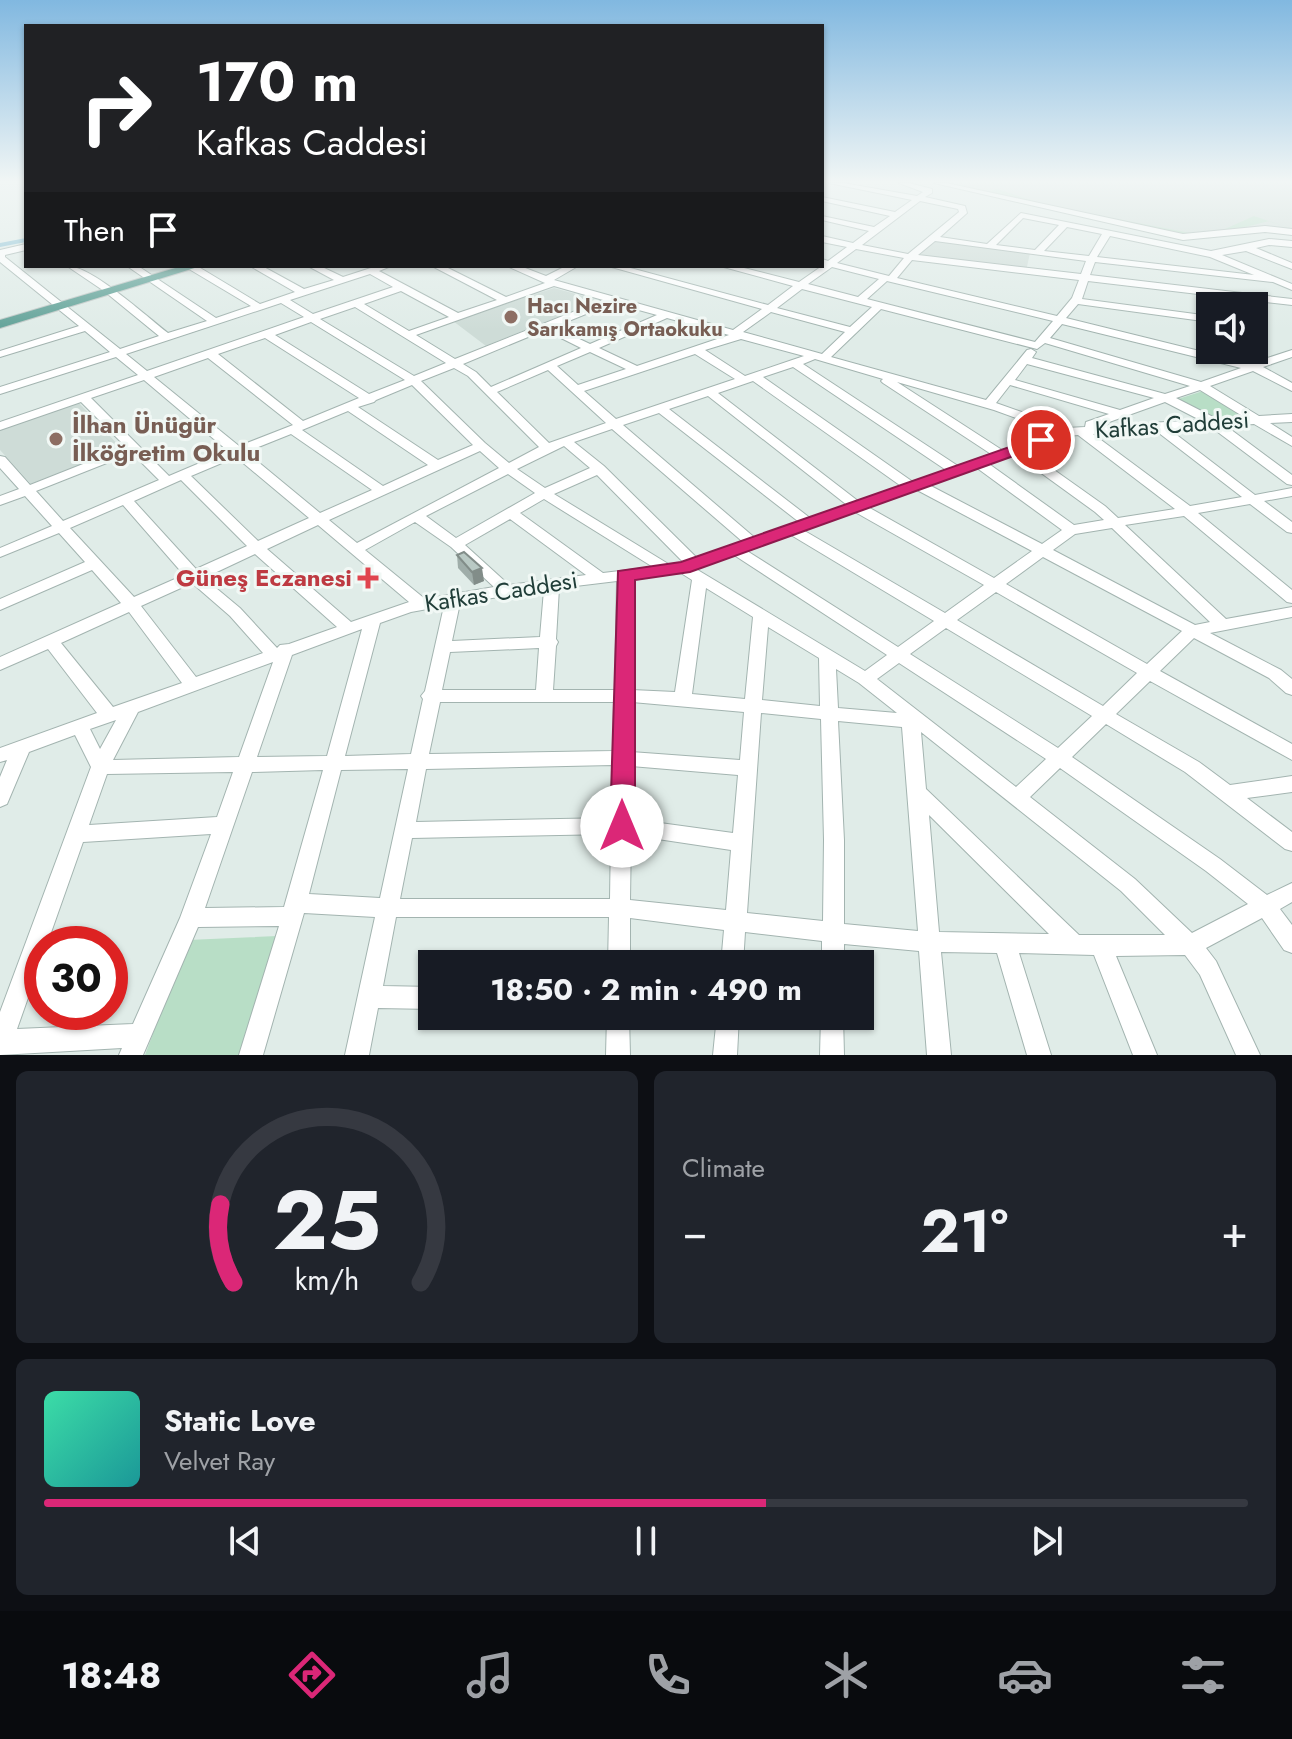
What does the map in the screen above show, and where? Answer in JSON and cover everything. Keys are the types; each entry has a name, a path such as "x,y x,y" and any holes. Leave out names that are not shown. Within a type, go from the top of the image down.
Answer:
{"main road":[{"path":"0,321 172,268"},
{"path":"150,276 184,268"}],"street":[{"path":"827,264 873,232"},
{"path":"860,300 940,232"},
{"path":"989,247 1004,232"},
{"path":"1031,273 1035,252 1056,232"},
{"path":"988,405 1076,301 1091,259 1108,232"},
{"path":"1109,232 1211,254 1292,287"},
{"path":"1160,232 1183,237 1215,237 1243,232"},
{"path":"0,242 24,237"},
{"path":"933,238 1276,280"},
{"path":"824,239 927,261 1211,292"},
{"path":"1194,270 1211,254 1269,242 1292,244"},
{"path":"24,247 0,253 1,258 20,276 60,303 421,604"},
{"path":"1247,248 1292,266"},
{"path":"906,283 927,261"},
{"path":"827,264 1253,367 1292,388"},
{"path":"75,268 166,337"},
{"path":"136,268 214,321"},
{"path":"196,268 259,307"},
{"path":"259,268 303,293"},
{"path":"317,268 344,281"},
{"path":"0,391 380,268"},
{"path":"441,268 505,300"},
{"path":"517,268 550,282 611,300 820,357 1074,432 1187,511 1292,598"},
{"path":"407,335 550,282 570,268"},
{"path":"620,268 852,331"},
{"path":"733,268 1040,342 1200,385 1292,442"},
{"path":"577,389 739,334 823,268"},
{"path":"371,271 457,317"},
{"path":"0,426 402,287"},
{"path":"283,300 415,381 509,470 761,614 865,679 910,718 1018,797 1128,885 1190,945 1208,968 1248,1055"},
{"path":"0,553 236,452 611,300"},
{"path":"1076,301 1196,317"},
{"path":"1268,301 1290,305"},
{"path":"356,303 456,364 491,391 547,448"},
{"path":"357,549 547,448 820,357 879,305"},
{"path":"491,391 668,314"},
{"path":"0,354 87,327"},
{"path":"546,327 635,369"},
{"path":"265,333 370,400"},
{"path":"697,350 749,379 915,486 1192,631 1284,672 1292,689"},
{"path":"209,353 298,428 383,492"},
{"path":"1074,432 1292,353"},
{"path":"1025,360 1166,398 1213,422 1292,481"},
{"path":"795,363 956,471"},
{"path":"550,366 743,546 897,654 1058,757 1213,865 1267,907 1292,943"},
{"path":"875,373 1001,455"},
{"path":"1007,381 1122,415"},
{"path":"710,392 857,507 1292,753"},
{"path":"83,397 168,482"},
{"path":"351,407 438,466"},
{"path":"660,408 808,523"},
{"name":"Kafkas Caddesi","path":"0,755 347,627 421,604 552,584 686,570 743,546 1016,449 1074,432 1292,418"},
{"path":"1157,426 1292,529"},
{"path":"566,442 599,469 686,570 683,699"},
{"path":"0,664 481,446"},
{"path":"0,501 132,449"},
{"path":"1016,449 1115,524 1223,625"},
{"path":"1,462 132,605 192,684"},
{"path":"979,463 1071,530"},
{"path":"456,544 545,493 599,469"},
{"path":"183,475 257,548 347,627"},
{"path":"865,679 1071,530 1292,492"},
{"path":"126,500 194,577 279,652 247,765 191,918 135,1045 0,1042 100,767 133,705"},
{"path":"511,513 600,578"},
{"path":"416,516 456,544 506,590"},
{"path":"791,529 1192,767 1290,839"},
{"path":"0,605 94,564"},
{"path":"620,950 625,576"},
{"path":"544,696 552,584"},
{"path":"357,1055 453,598"},
{"path":"1018,797 1192,631 1292,612"},
{"path":"733,950 761,614"},
{"path":"251,1055 336,762 373,619"},
{"path":"51,641 108,714"},
{"path":"443,647 550,642"},
{"path":"827,657 833,950"},
{"path":"430,696 622,696 683,699 830,715 910,718"},
{"path":"910,718 939,1055"},
{"path":"79,725 100,767"},
{"path":"0,799 22,746"},
{"path":"100,767 623,758 747,768"},
{"path":"1228,793 1292,784"},
{"path":"917,792 1076,946"},
{"path":"76,834 225,825"},
{"path":"404,830 622,826 742,843"},
{"path":"191,918 294,910 622,908 931,942 1190,945 1292,892"},
{"path":"1005,942 1039,1055"},
{"path":"1101,946 1145,1055"},
{"path":"369,997 418,998"},
{"path":"618,1030 618,1055"},
{"path":"725,1055 727,1030"},
{"path":"832,1030 832,1055"}],"shaded area":[{"path":"1165,232 1222,232 1189,237"},
{"path":"935,240 1030,253 1026,271 915,257"},
{"name":"Hacı Nezire Sarıkamış Ortaokuku","path":"554,288 594,299 592,303 486,346 453,321"},
{"name":"İlhan Ünügür İlköğretim Okulu","path":"78,402 122,449 31,484 0,450 0,430"}],"green space":[{"path":"1174,232 1225,232 1222,233 1187,235"},
{"path":"1203,391 1244,416 1213,417 1178,399"},
{"path":"277,936 245,1055 145,1055 188,940"}],"building":[{"path":"464,552 482,568 472,572 457,555"}],"waterway":[{"path":"0,245 24,240"}],"place":[{"name":"Hacı Nezire Sarıkamış Ortaokuku","path":"511,317"},
{"name":"İlhan Ünügür İlköğretim Okulu","path":"56,439"},
{"name":"Güneş Eczanesi","path":"368,578"}],"route":[{"path":"622,826 625,576 684,568 1041,440"}]}
